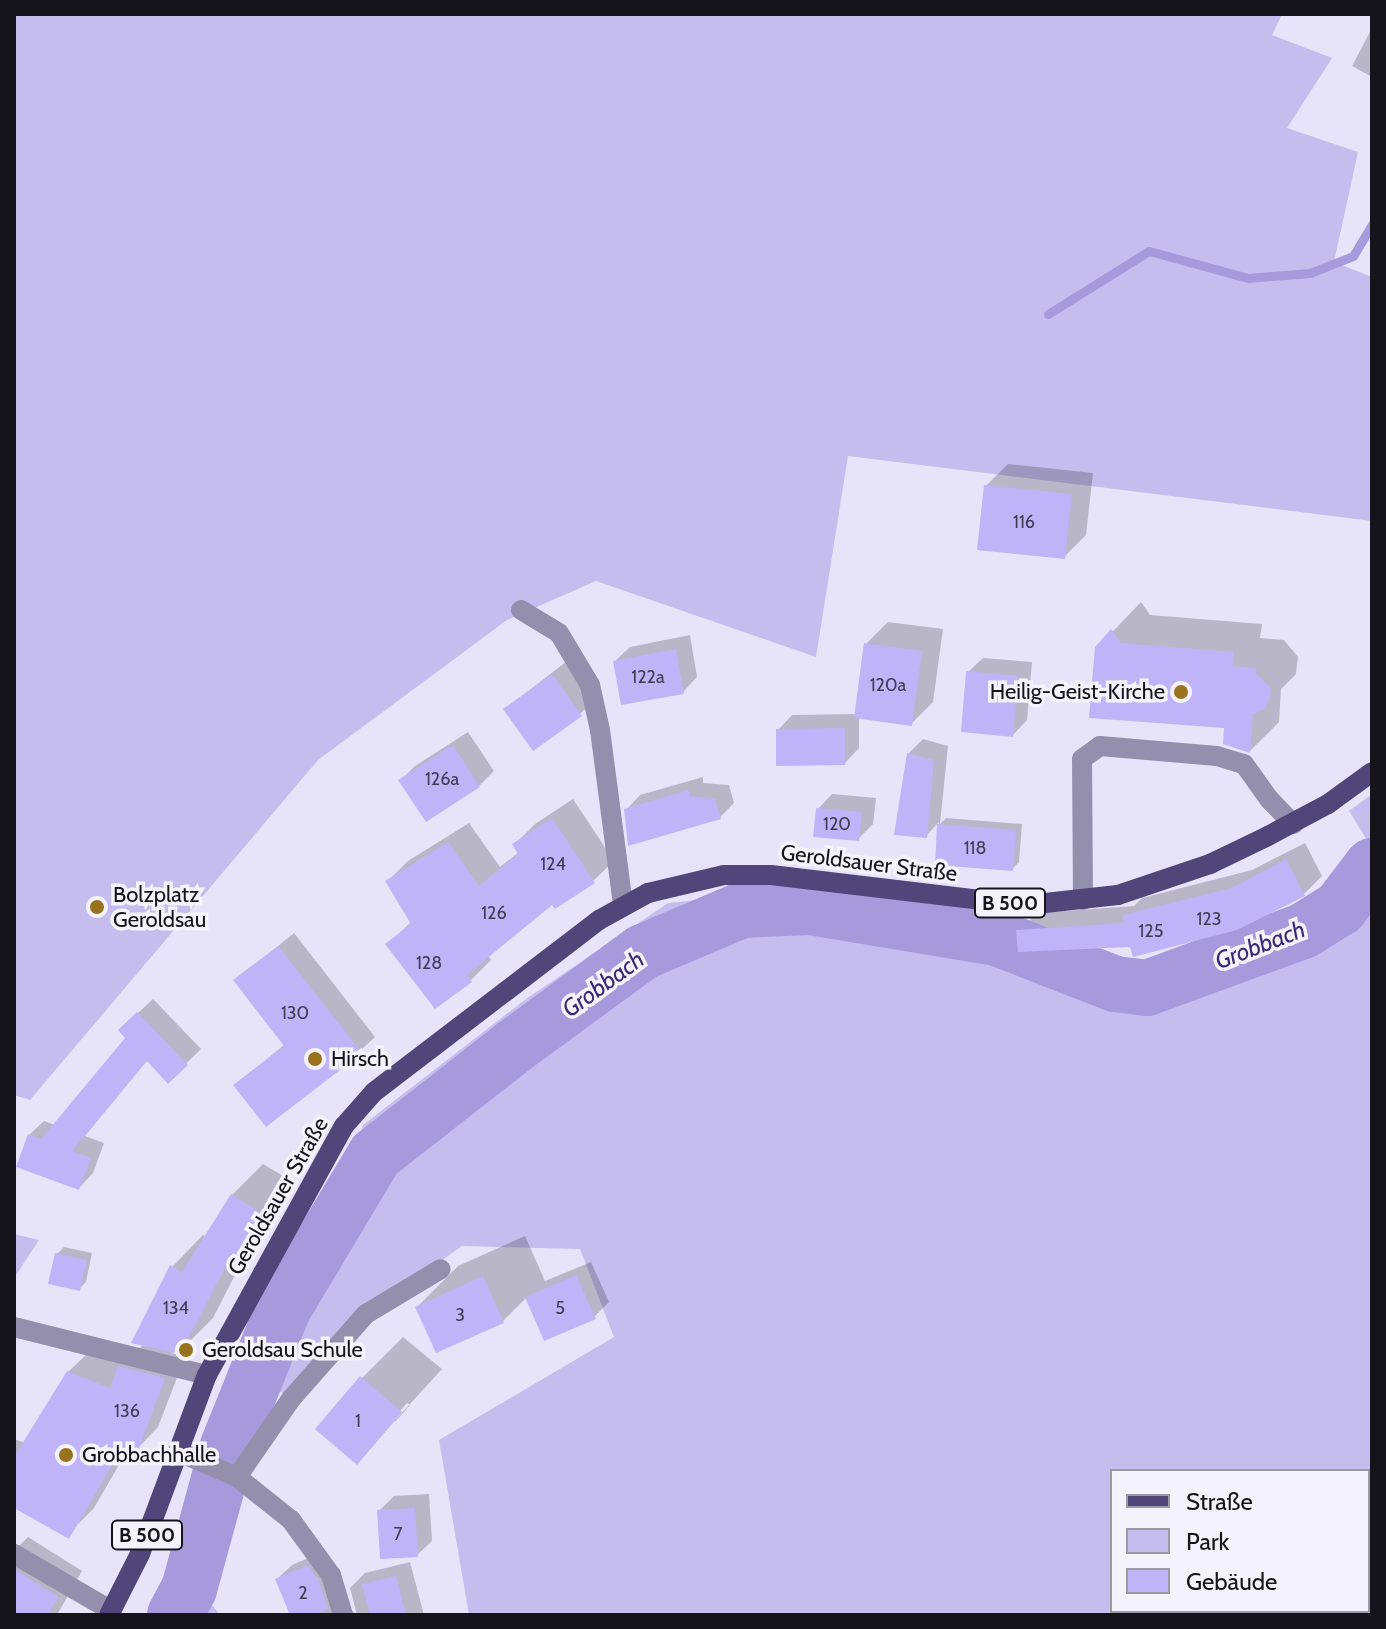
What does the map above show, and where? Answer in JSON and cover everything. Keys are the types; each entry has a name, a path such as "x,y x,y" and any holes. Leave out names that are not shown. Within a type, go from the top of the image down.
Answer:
{"main road":[{"name":"Geroldsauer Straße","path":"110,1613 140,1554 207,1375 344,1126 359,1108 413,1061 623,905 648,893 700,878 747,874 1007,903 1083,900 1152,886 1210,864 1293,824 1372,772"}],"lane":[{"path":"521,610 559,633 590,685 600,730 623,905"},
{"path":"1083,900 1082,759 1100,746 1217,756 1244,764 1269,799 1293,824"},
{"path":"237,1477 291,1399 366,1314 441,1269"},
{"path":"14,1327 207,1375"},
{"path":"179,1452 237,1477 291,1520 331,1575 343,1615"},
{"path":"14,1554 110,1613"}],"green space":[{"path":"14,14 1282,14 1272,35 1332,58 1287,128 1358,152 1334,262 1372,277 1372,521 848,456 816,657 596,581 507,620 318,760 30,1100 14,1095"},
{"path":"1372,794 1372,848 1349,811"},
{"path":"1372,853 1372,1615 469,1615 439,1440 614,1337 580,1249 462,1246 366,1314 291,1399 262,1379 334,1234 363,1125 526,999 668,903 756,894 1013,930 1061,956 1142,977 1326,907"},
{"path":"14,1234 39,1240 14,1278"},
{"path":"197,1586 220,1615 169,1615"}],"building":[{"path":"984,485 1072,494 1065,559 977,550"},
{"name":"Heilig-Geist-Kirche","path":"1111,629 1121,643 1234,652 1232,666 1256,668 1256,673 1270,687 1271,694 1265,709 1253,714 1250,753 1223,744 1224,728 1089,718 1095,647"},
{"path":"864,643 922,651 912,726 854,718"},
{"path":"676,649 684,694 621,705 613,661"},
{"path":"966,671 1018,676 1013,737 961,732"},
{"path":"552,674 582,716 533,751 503,709"},
{"path":"845,728 845,765 776,766 776,729"},
{"path":"453,745 480,787 426,822 398,780"},
{"path":"907,753 934,760 927,838 894,835"},
{"path":"689,790 689,796 715,799 721,819 628,846 624,809"},
{"path":"816,808 862,812 859,841 813,837"},
{"path":"552,818 595,883 555,909 552,905 467,975 472,982 435,1009 385,944 411,924 385,881 448,842 479,886 518,854 512,844"},
{"path":"937,824 1016,830 1013,871 935,865"},
{"path":"1286,859 1305,896 1237,930 1133,957 1130,947 1018,952 1016,930 1124,923 1122,915 1232,888"},
{"path":"278,946 362,1053 266,1127 233,1085 284,1046 233,980"},
{"path":"137,1012 188,1065 168,1084 147,1061 72,1151 91,1158 79,1190 16,1167 28,1134 41,1139 125,1038 118,1030"},
{"path":"231,1194 263,1214 234,1261 230,1258 182,1351 176,1348 174,1353 131,1343 170,1265 182,1272"},
{"path":"55,1253 87,1260 80,1291 48,1284"},
{"path":"576,1275 596,1319 544,1341 525,1297"},
{"path":"483,1276 504,1323 436,1353 415,1307"},
{"name":"Grobbachhalle","path":"118,1366 165,1378 138,1451 123,1446 69,1539 14,1508 14,1457 67,1371 110,1388"},
{"path":"360,1376 402,1412 357,1465 315,1429"},
{"path":"415,1508 418,1557 380,1559 377,1510"},
{"path":"308,1565 318,1579 328,1609 314,1615 290,1615 275,1579"},
{"path":"14,1569 58,1597 48,1615 14,1615"},
{"path":"396,1576 406,1615 370,1615 362,1584"}],"waterway":[{"path":"1048,314 1149,251 1248,278 1310,273 1353,256 1372,224"},
{"name":"Grobbach","path":"175,1615 189,1589 228,1446 283,1309 375,1155 513,1047 643,952 742,910 809,907 997,938 1115,984 1147,988 1303,931 1340,908 1372,866"}],"place":[{"name":"Heilig-Geist-Kirche","path":"1181,692"},
{"name":"Bolzplatz Geroldsau","path":"97,907"},
{"name":"Hirsch","path":"315,1059"},
{"name":"Geroldsau Schule","path":"186,1350"},
{"name":"Grobbachhalle","path":"66,1455"}]}
